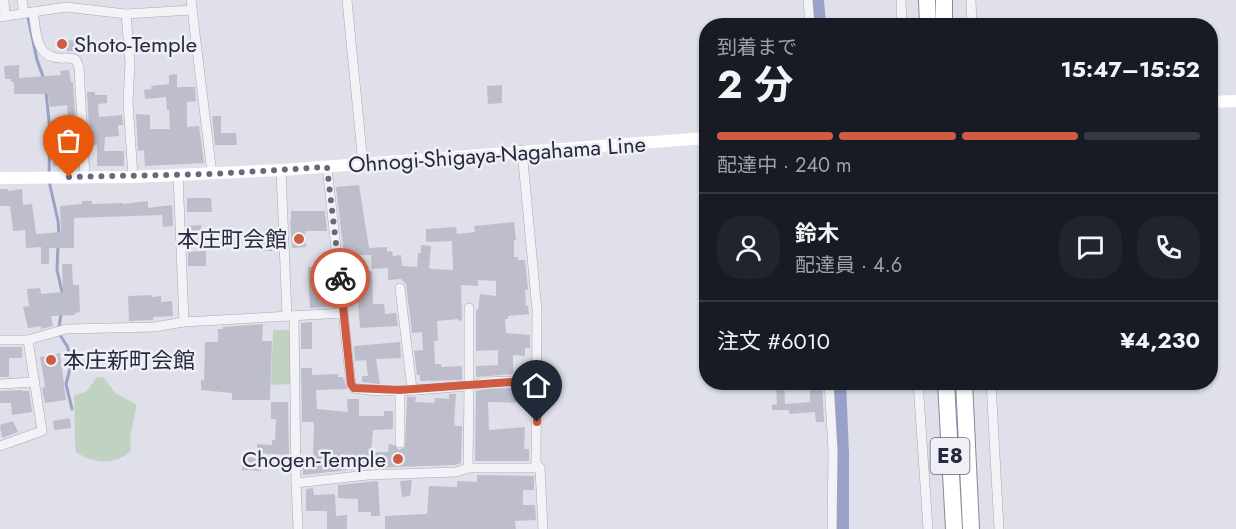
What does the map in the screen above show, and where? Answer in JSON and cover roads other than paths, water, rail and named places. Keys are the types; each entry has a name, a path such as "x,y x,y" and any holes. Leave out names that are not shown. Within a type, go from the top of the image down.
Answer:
{"highway":[{"path":"927,0 928,18"},
{"path":"944,0 945,18"},
{"name":"E8","path":"946,390 954,529"},
{"name":"E8","path":"964,390 971,529"}],"main road":[{"path":"1218,102 1236,101"},
{"name":"Ohnogi-Shigaya-Nagahama Line","path":"0,178 212,174 699,138"}],"street":[{"path":"4,0 2,16 66,7 126,14 191,5 212,174"},
{"path":"22,0 44,54 55,58 70,57 76,60 79,67 85,177"},
{"path":"347,0 363,164"},
{"path":"808,0 809,18"},
{"path":"901,0 902,18"},
{"path":"971,0 972,18"},
{"path":"126,14 130,63 128,102 133,177"},
{"path":"522,150 537,309 536,463 540,468 543,529"},
{"path":"327,167 351,384 354,388 400,390 538,380"},
{"path":"281,170 291,316 298,529"},
{"path":"178,175 184,322"},
{"path":"400,288 412,389"},
{"path":"468,468 469,308"},
{"path":"0,340 28,340 66,329 154,327 184,322 344,313"},
{"path":"0,446 42,431 28,340"},
{"path":"0,384 35,382"},
{"path":"400,390 400,443"},
{"path":"829,390 833,451 832,529"},
{"path":"919,390 928,529"},
{"path":"991,390 999,529"},
{"path":"296,483 368,476 456,472 468,468 540,468"}],"waterway":[{"path":"816,0 817,18"},
{"path":"27,13 37,60 44,79"},
{"path":"46,92 50,131 49,175"},
{"path":"49,181 59,234"},
{"path":"58,246 57,270 63,296"},
{"path":"59,327 61,314"},
{"path":"60,335 70,355 71,365 66,384 72,409"},
{"path":"838,390 841,529"}],"place":[{"name":"Shoto-Temple","path":"62,44"},
{"name":"本庄町会館","path":"299,239"},
{"name":"本庄新町会館","path":"51,360"},
{"name":"Chogen-Temple","path":"398,459"}]}
